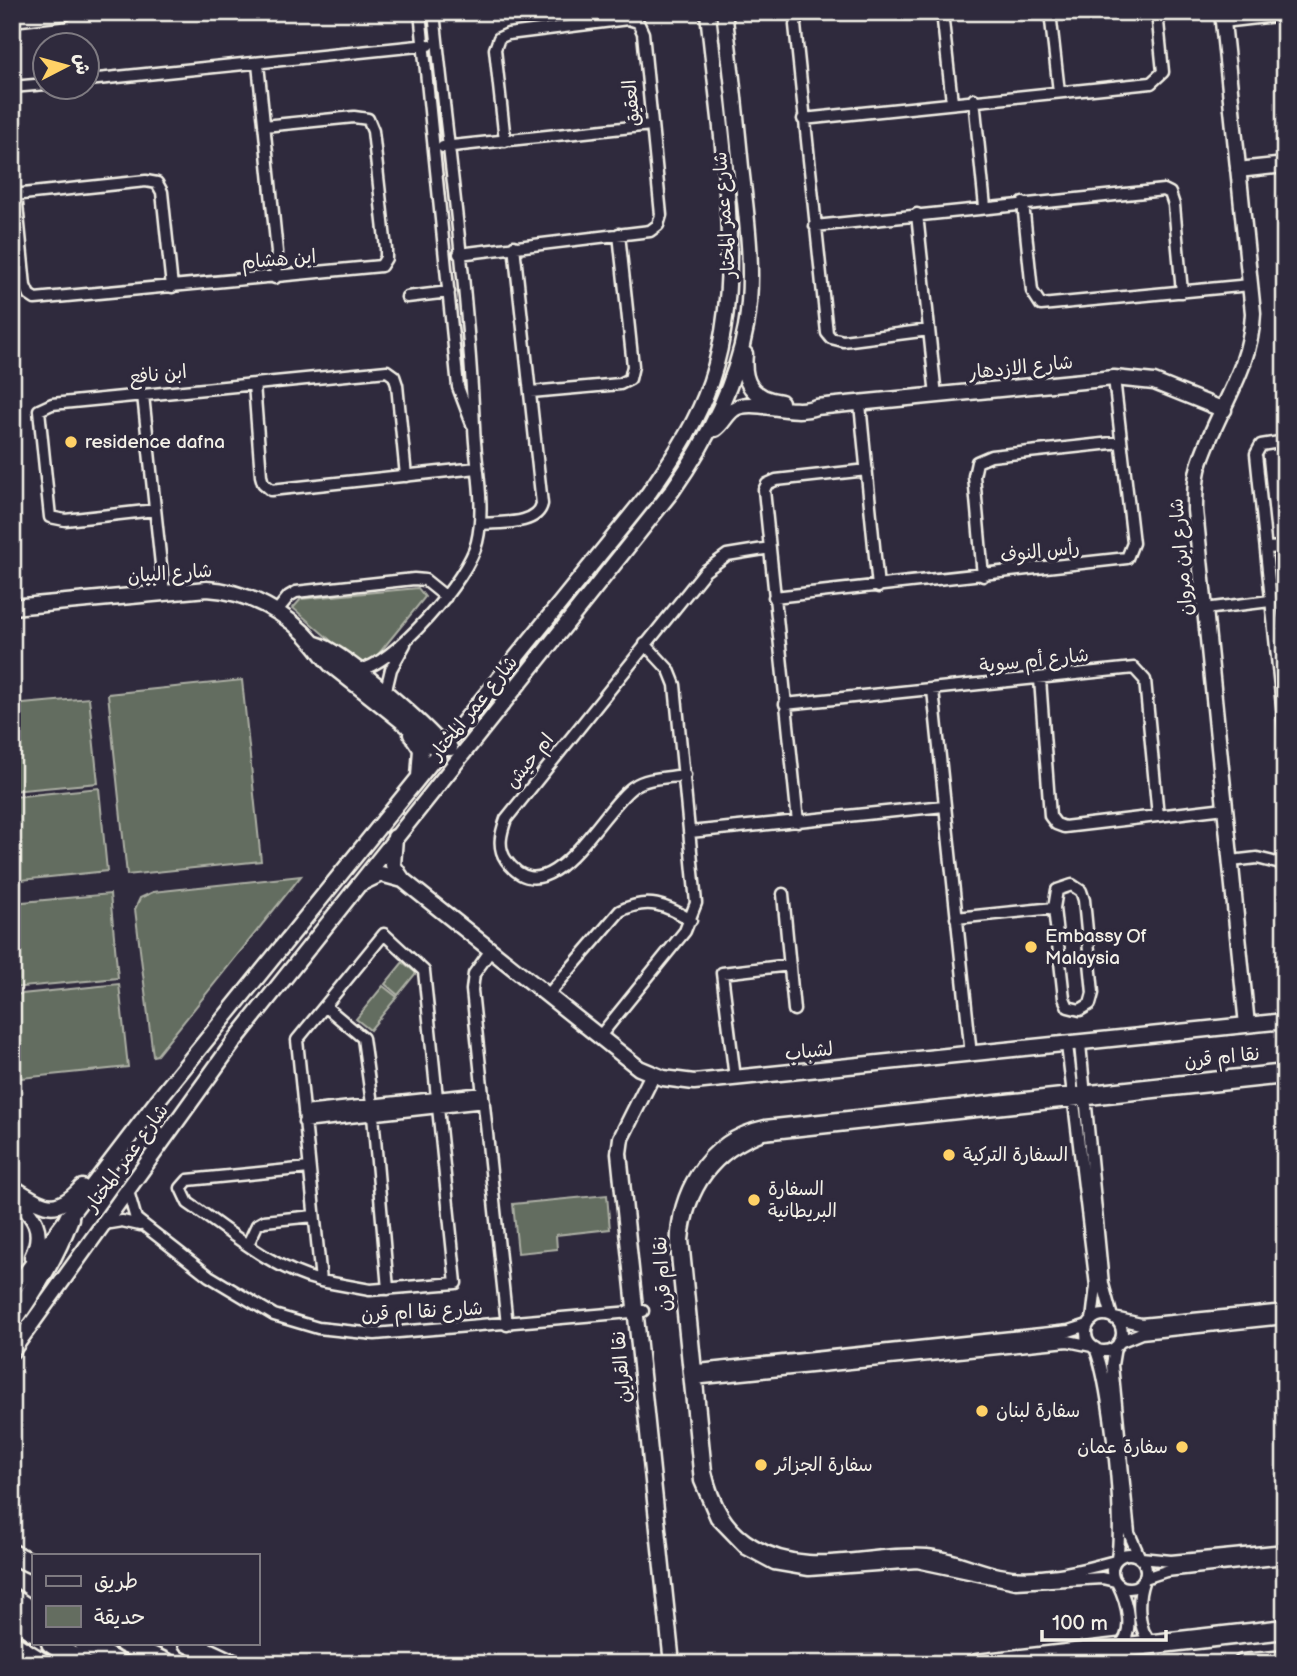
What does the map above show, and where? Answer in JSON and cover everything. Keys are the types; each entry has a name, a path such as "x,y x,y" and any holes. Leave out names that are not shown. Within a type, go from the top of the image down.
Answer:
{"highway":[{"path":"12,1321 46,1270 69,1218"},
{"path":"12,1554 32,1564"},
{"path":"12,1590 32,1597"},
{"path":"12,1598 32,1611"},
{"path":"12,1617 32,1630"},
{"path":"977,1664 1285,1629"},
{"path":"12,1644 44,1664"},
{"path":"53,1644 83,1664"},
{"path":"85,1644 119,1664"},
{"path":"126,1644 168,1664"},
{"path":"190,1644 233,1664"},
{"path":"1243,1664 1285,1660"}],"main road":[{"path":"12,18 64,12"}],"street":[{"path":"420,12 460,395 474,428"},
{"path":"356,671 380,663 446,597 467,569 481,524 469,357 434,12"},
{"name":"شارع عمر المختار","path":"12,1292 118,1152 646,497 690,430 714,371 725,327 730,254 708,12"},
{"name":"شارع عمر المختار","path":"12,1351 236,1039 672,491 710,431 727,393 748,311 748,244 724,12"},
{"path":"807,12 797,16 795,25 825,326 831,338 843,341 929,330"},
{"path":"942,12 952,102"},
{"path":"1050,12 1059,92"},
{"path":"803,119 1156,81 1163,72 1157,12"},
{"path":"1222,17 1285,15"},
{"name":"شارع ابن مروان","path":"1222,17 1253,313 1250,347 1199,467 1195,487 1195,510 1247,1025"},
{"name":"العقيق","path":"459,254 650,231 661,220 642,29 636,20 508,34 499,38 495,49 505,141"},
{"path":"102,79 437,44"},
{"path":"258,64 277,252 275,278"},
{"path":"12,87 32,85"},
{"path":"974,99 985,207"},
{"name":"ابن هشام","path":"14,194 25,286 32,298 172,288 375,268 384,262 386,249 373,131 368,119 354,117 264,126"},
{"path":"434,148 651,125"},
{"path":"1238,170 1285,165"},
{"path":"14,194 146,181 157,183 162,192 172,288"},
{"path":"815,226 1164,190 1170,193 1174,205 1182,292"},
{"path":"1023,203 1032,291 1041,305 1250,285"},
{"path":"917,214 936,396"},
{"path":"531,392 620,384 630,379 633,366 619,234"},
{"path":"481,524 530,519 541,510 514,246"},
{"path":"407,297 449,292"},
{"name":"شارع الازدهار","path":"743,338 744,377 755,393 773,401 816,407"},
{"path":"456,359 469,357"},
{"name":"ابن نافع","path":"155,510 65,520 50,517 38,424 39,410 45,405 382,371 392,373 397,385 406,476"},
{"name":"شارع الازدهار","path":"710,431 741,406 795,412 816,407 1114,378 1146,380 1224,410"},
{"name":"رأس النوف","path":"775,597 1128,558 1133,543 1114,378"},
{"path":"254,384 261,476 267,488 277,490 477,468"},
{"path":"142,395 164,593"},
{"path":"860,404 878,587"},
{"path":"983,576 974,476 977,462 991,456 1121,442"},
{"path":"1285,442 1261,445 1256,454 1270,601 1281,654 1285,735"},
{"path":"798,822 764,495 767,484 867,470"},
{"path":"1266,548 1285,547"},
{"name":"ام حيش","path":"685,775 646,780 626,792 564,867 550,875 523,874 505,859 501,850 500,835 506,819 714,563 730,554 769,548"},
{"path":"276,612 289,596 296,592 420,578 446,597"},
{"name":"شارع البيان","path":"12,607 220,589 254,599 276,612 314,644 330,663 390,709 432,746 444,747"},
{"path":"1205,609 1270,601"},
{"path":"385,694 391,669 412,632"},
{"name":"شارع البيان","path":"314,644 329,649 423,724 444,747"},
{"path":"600,1036 691,920 697,894 675,685 669,670 645,645"},
{"name":"شارع أم سوية","path":"785,704 1131,668 1141,673 1146,687 1158,816"},
{"path":"1040,679 1052,821 1064,827 1225,808"},
{"path":"933,690 971,1055"},
{"path":"390,709 421,749 419,779"},
{"path":"423,724 444,729 456,726 468,717"},
{"path":"446,773 444,747 468,745"},
{"path":"690,832 944,806"},
{"path":"395,836 393,865 403,880"},
{"path":"1231,861 1257,858 1285,865"},
{"path":"356,887 369,877 381,874 403,880"},
{"name":"لشباب","path":"403,880 639,1068 658,1076 687,1082 1285,1021"},
{"path":"1072,885 1082,894 1093,993 1090,1004 1080,1010 1068,1007 1064,998 1054,908 1053,898 1060,887 1072,885"},
{"path":"783,894 794,1010"},
{"path":"547,996 620,911 635,905 662,903 691,920"},
{"path":"956,918 1054,908"},
{"path":"309,1168 188,1180 183,1183 182,1194 188,1203 248,1244 287,1268 321,1282 370,1290 456,1283 424,971 384,934 297,1040 321,1282"},
{"path":"491,950 474,974 472,990 507,1325"},
{"path":"735,1078 722,973 790,965"},
{"path":"326,1007 363,1038 373,1109 388,1289"},
{"path":"1074,1044 1096,1286 1086,1336 1103,1373 1120,1536 1112,1571 1126,1605 1128,1631 1126,1639 1117,1648"},
{"name":"نقا ام قرن","path":"1116,1582 1102,1578 1016,1583 917,1562 809,1570 764,1560 729,1534 716,1518 704,1494 683,1240 686,1218 701,1181 728,1151 764,1134 1285,1070"},
{"name":"نقا القراين","path":"658,1076 619,1148 680,1664"},
{"name":"نقا ام قرن","path":"1079,1095 1285,1078"},
{"path":"1079,1095 1103,1284 1113,1318 1122,1332 1117,1344 1113,1375 1129,1533 1146,1567 1140,1594 1142,1629 1146,1638 1156,1644"},
{"path":"304,1117 484,1098"},
{"path":"12,1187 43,1206 62,1205 118,1152"},
{"name":"شارع نقا ام قرن","path":"128,1191 131,1209 146,1229"},
{"path":"12,1195 33,1216 38,1226 37,1247 22,1278"},
{"path":"248,1244 257,1225 264,1221 314,1216"},
{"name":"شارع نقا ام قرن","path":"103,1224 122,1221 146,1229 243,1297 274,1315 318,1328 375,1334 640,1312"},
{"path":"692,1374 1069,1331 1102,1315 1141,1324 1285,1310"},
{"name":"نقا القراين","path":"640,1312 672,1664"},
{"path":"692,1374 1068,1340 1105,1350 1141,1333 1285,1318"},
{"name":"نقا ام قرن","path":"692,1374 711,1493 736,1533 765,1552 779,1558 817,1563 930,1555 997,1574 1019,1576 1070,1572 1116,1560"},
{"path":"1116,1560 1125,1553 1171,1561 1285,1550"},
{"path":"1116,1582 1131,1588 1166,1571 1285,1558"}],"green space":[{"path":"418,588 425,597 372,662 359,665 293,608 301,599"},
{"path":"242,680 261,861 127,875 108,694"},
{"path":"89,698 98,783 12,791 12,705"},
{"path":"99,788 107,871 12,881 12,797"},
{"path":"301,876 157,1055 153,1056 135,909 140,898 153,892"},
{"path":"110,894 118,978 12,988 12,903"},
{"path":"403,962 416,973 398,995 385,984"},
{"path":"119,984 128,1067 12,1079 12,995"},
{"path":"383,986 397,997 370,1030 356,1019"},
{"path":"607,1195 610,1229 556,1235 557,1249 518,1253 513,1204"}],"place":[{"name":"residence dafna","path":"71,442"},
{"name":"Embassy Of Malaysia","path":"1031,947"},
{"name":"السفارة التركية","path":"949,1155"},
{"name":"السفارة البريطانية","path":"754,1200"},
{"name":"سفارة لبنان","path":"982,1411"},
{"name":"سفارة عمان","path":"1182,1447"},
{"name":"سفارة الجزائر","path":"761,1465"}]}
